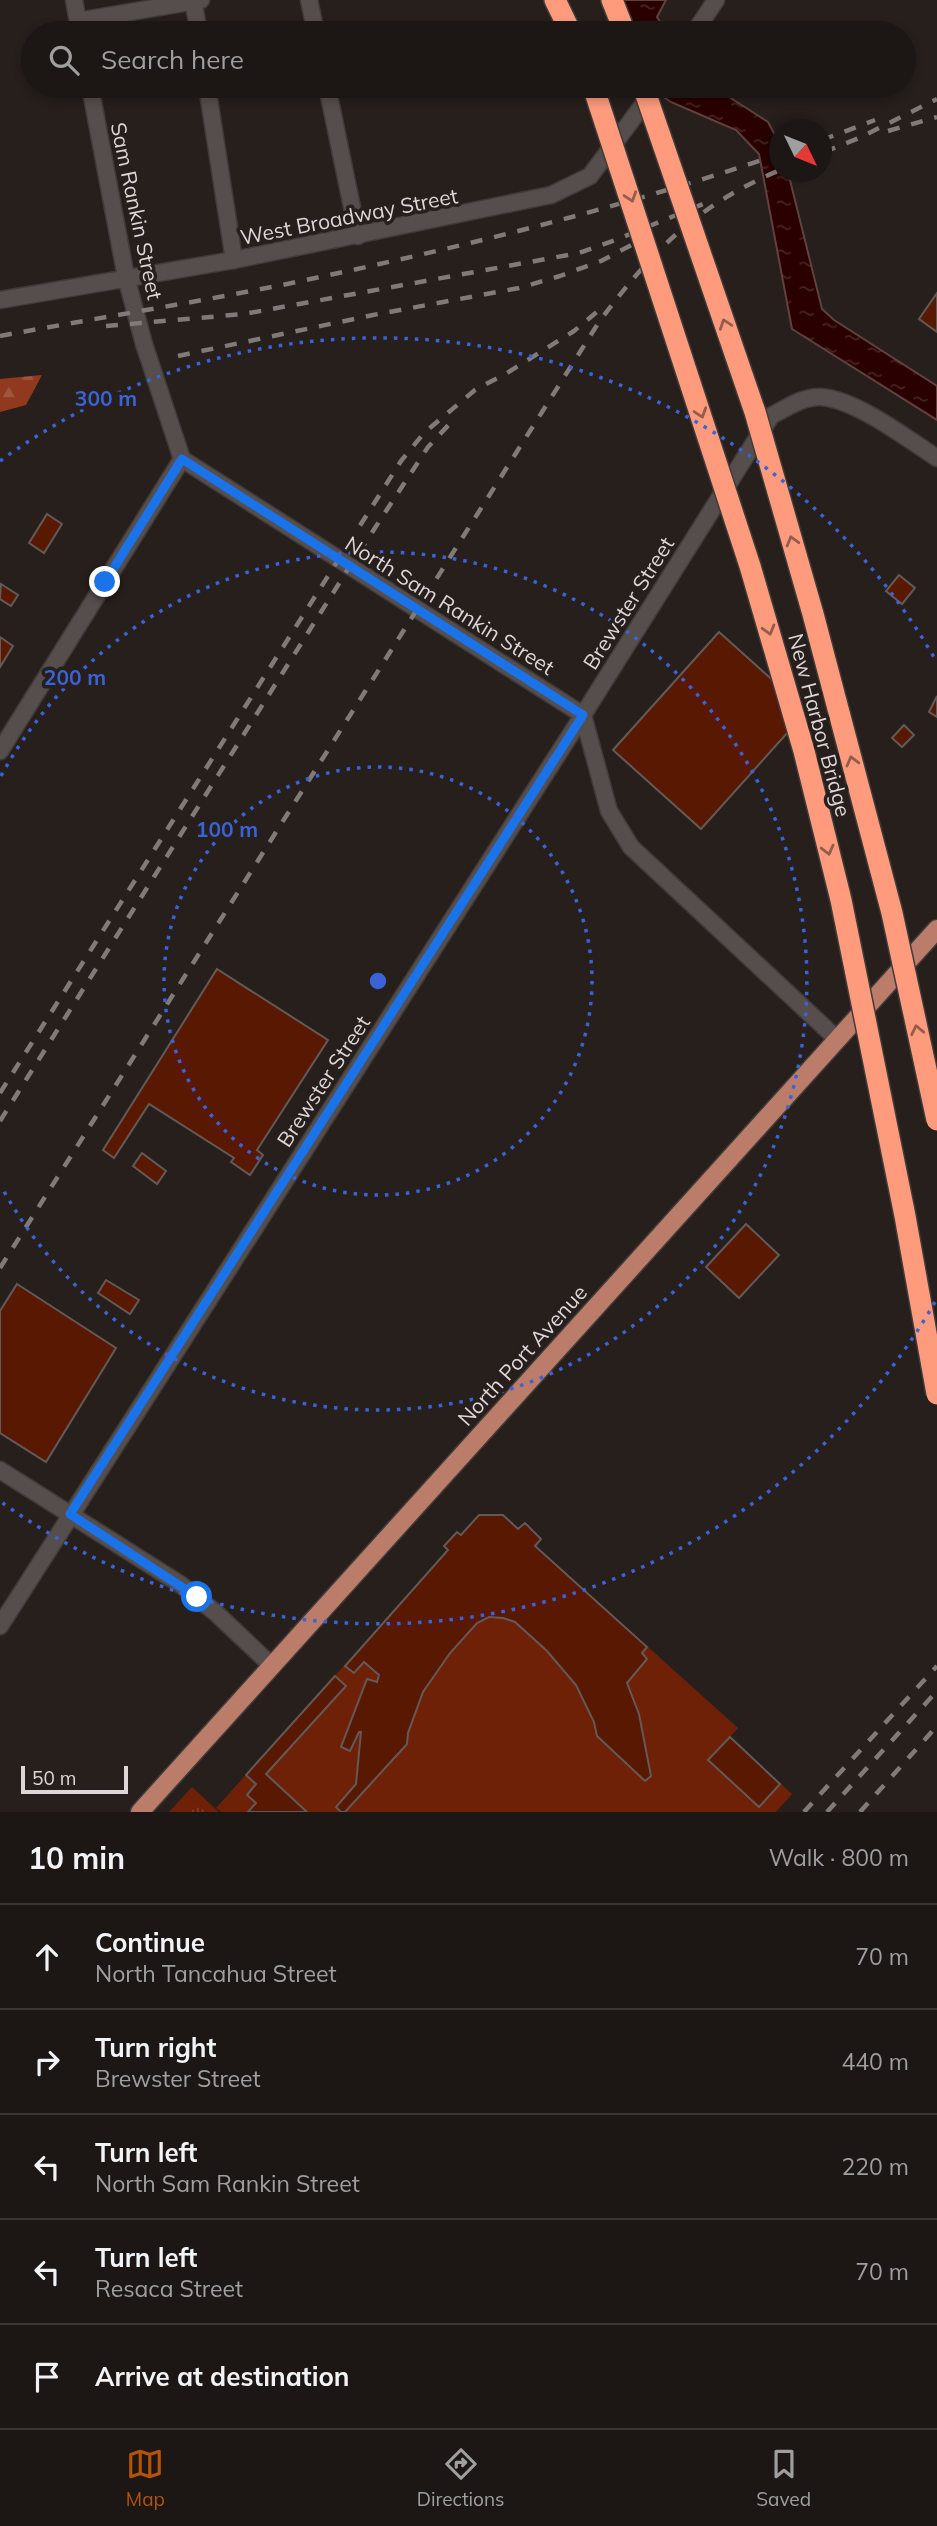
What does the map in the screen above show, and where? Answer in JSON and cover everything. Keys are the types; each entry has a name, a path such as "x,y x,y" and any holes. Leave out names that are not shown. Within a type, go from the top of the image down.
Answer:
{"highway":[{"path":"555,0 565,21"},
{"path":"566,0 572,21"},
{"name":"New Harbor Bridge","path":"597,98 750,566 804,751 841,900 905,1216 937,1394"},
{"name":"New Harbor Bridge","path":"654,98 755,412 802,574 892,913 937,1120"}],"main road":[{"name":"North Port Avenue","path":"140,1812 937,929"}],"street":[{"path":"74,0 78,21"},
{"path":"105,21 196,0 197,21"},
{"path":"309,0 313,21"},
{"path":"702,21 716,0"},
{"name":"Sam Rankin Street","path":"92,98 126,277 144,344 182,459"},
{"path":"209,98 234,260"},
{"path":"329,98 358,236"},
{"name":"West Broadway Street","path":"0,300 234,260 551,195 590,176 644,98"},
{"name":"Brewster Street","path":"0,1626 583,715 771,416 796,402 820,397 850,404 937,458"},
{"path":"0,751 182,459"},
{"name":"North Sam Rankin Street","path":"182,459 583,715"},
{"path":"583,715 609,811 631,847 837,1039"},
{"path":"0,1469 180,1584 216,1613 272,1666"}],"green space":[{"path":"42,375 26,405 0,412 0,379"},
{"path":"479,1515 503,1515 518,1528 525,1523 541,1539 536,1546 738,1728 730,1737 792,1794 776,1812 221,1812 216,1808 448,1550 444,1546 457,1532 462,1535"},
{"path":"192,1787 219,1812 169,1812"}],"water":[{"path":"604,0 666,0 657,17 660,21 612,21"},
{"path":"665,98 731,98 768,122 769,182 790,182 822,309 834,320 937,386 937,420 792,329 759,154 736,130"}],"building":[{"path":"937,293 937,332 919,319"},
{"path":"47,514 62,524 44,553 29,543"},
{"path":"899,575 915,588 902,604 886,591"},
{"path":"1,584 18,595 11,606 0,599"},
{"path":"719,632 807,711 701,829 613,750"},
{"path":"0,637 13,646 0,667"},
{"path":"937,696 937,717 929,712"},
{"path":"904,725 914,735 902,747 892,738"},
{"path":"217,969 328,1040 257,1150 263,1155 250,1175 231,1162 234,1158 149,1104 114,1158 103,1150"},
{"path":"142,1153 166,1171 157,1184 133,1166"},
{"path":"746,1224 779,1255 739,1298 706,1267"},
{"path":"106,1280 139,1300 130,1314 98,1293"},
{"path":"17,1284 116,1348 46,1462 0,1433 0,1311"},
{"path":"479,1515 503,1515 518,1529 525,1523 541,1539 535,1546 647,1647 642,1653 647,1659 627,1683 639,1714 651,1776 645,1781 597,1736 594,1722 576,1685 547,1651 515,1622 489,1617 477,1623 450,1653 423,1692 408,1733 407,1744 345,1812 341,1812 336,1807 356,1784 361,1732 350,1751 341,1747 367,1679 377,1682 379,1675 364,1662 354,1673 345,1666 448,1550 444,1546 457,1532 461,1535"},
{"path":"335,1676 346,1686 266,1774 307,1812 248,1812 256,1803 247,1795 256,1784 246,1775"},
{"path":"730,1737 780,1784 759,1807 708,1760"}],"railway":[{"path":"832,149 937,99"},
{"path":"888,131 937,117"},
{"path":"832,136 875,120"},
{"path":"0,336 277,286 404,258 593,211 769,158"},
{"path":"0,1268 599,322 638,273 678,232 724,199 769,175"},
{"path":"106,326 244,314 579,253 703,204"},
{"path":"178,356 519,288 601,261 643,239"},
{"path":"0,1093 401,461 424,433 475,390 574,331 605,305"},
{"path":"0,1121 350,566 428,447 456,417"},
{"path":"804,1812 937,1666"},
{"path":"827,1812 937,1691"},
{"path":"860,1812 937,1726"}],"route":[{"path":"105,582 182,459 583,715 70,1514 197,1597"}]}
